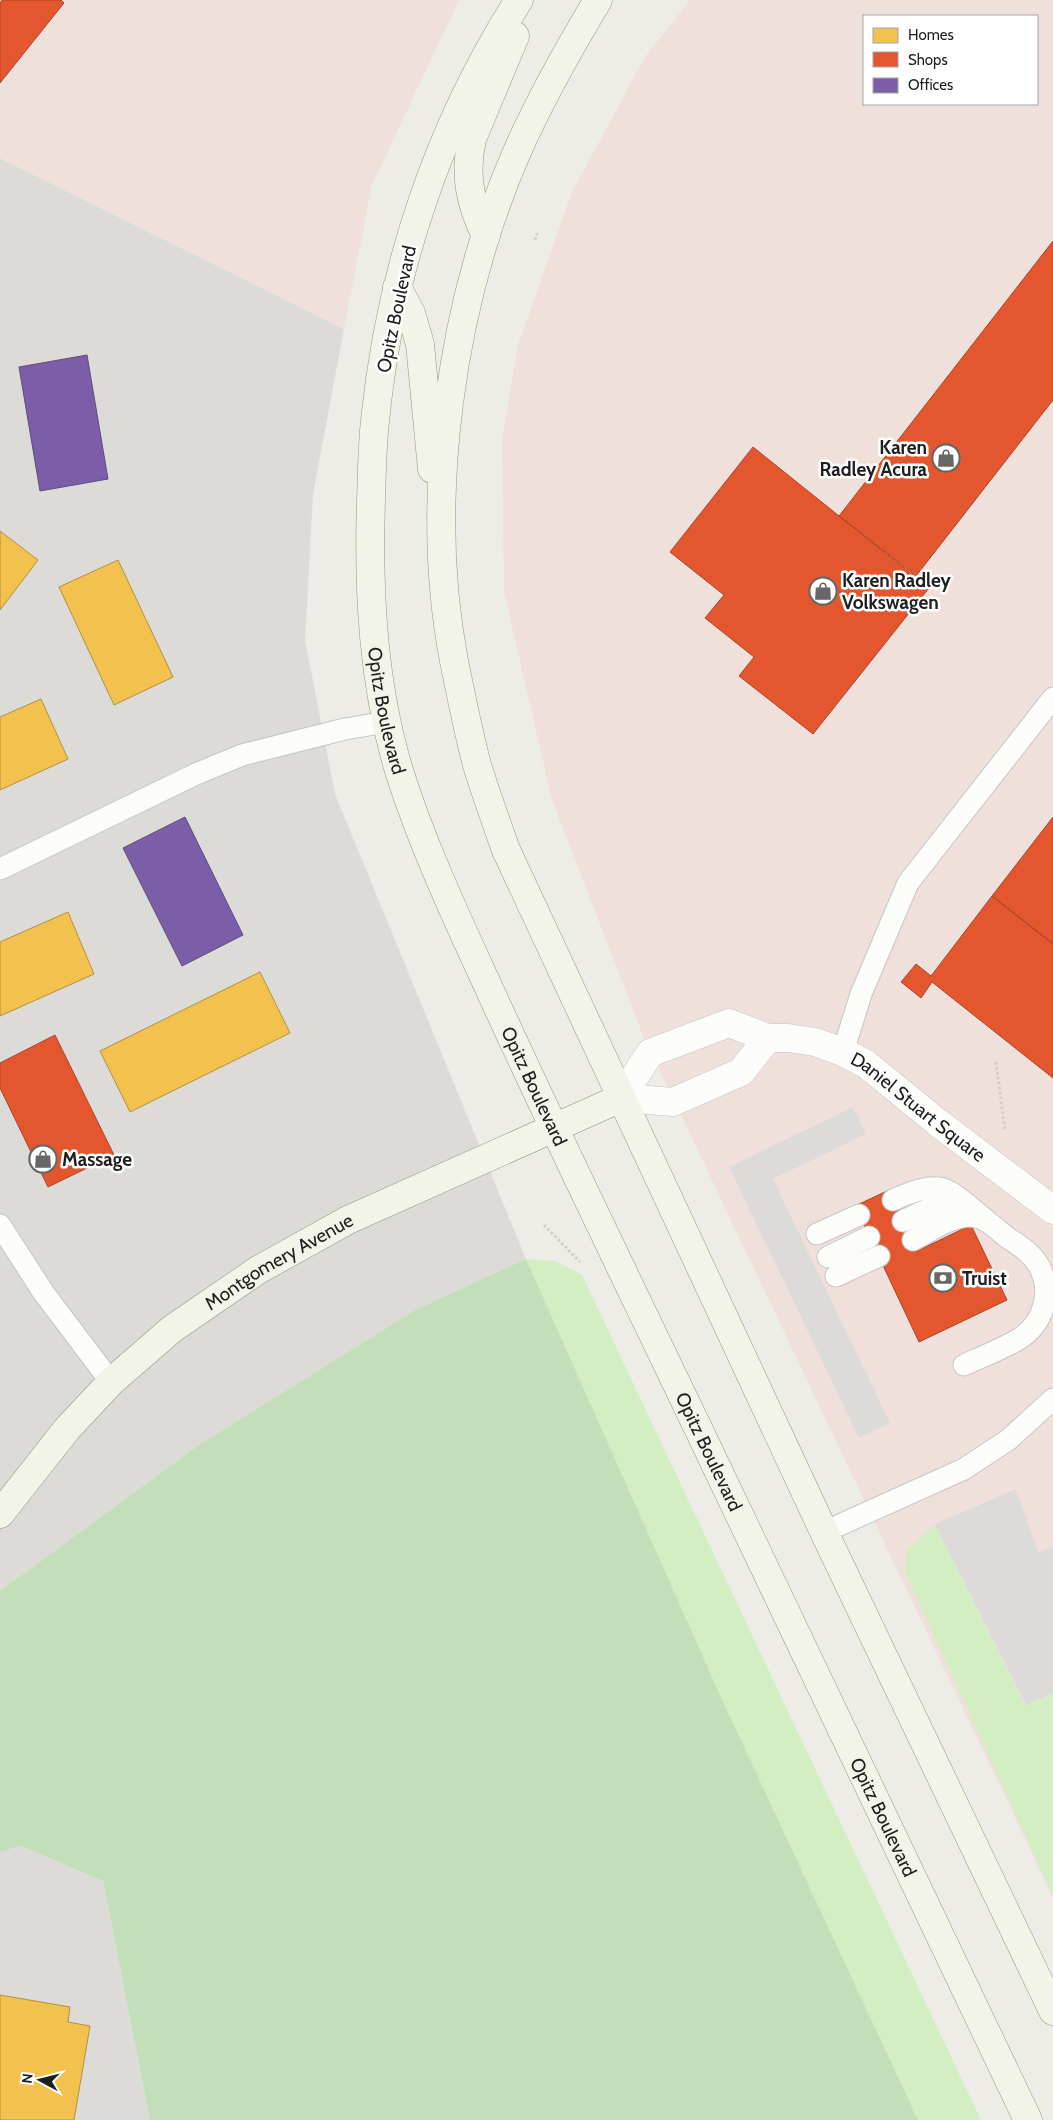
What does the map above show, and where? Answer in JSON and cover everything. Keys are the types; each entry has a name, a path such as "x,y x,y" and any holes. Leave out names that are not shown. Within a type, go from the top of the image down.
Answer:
{"main road":[{"name":"Opitz Boulevard","path":"519,0 459,106 425,191 396,287 374,423 369,562 374,643 387,722 399,771 432,864 553,1128 1028,2120"},
{"path":"486,236 476,217 469,192 467,165 469,152 472,139 530,0"},
{"path":"444,570 442,480 450,392 467,304 486,236 516,152 566,53 598,0"},
{"path":"396,287 412,313 420,344 426,414 454,659 483,781 506,850 824,1532 1053,2011"},
{"name":"Montgomery Avenue","path":"0,1514 67,1429 112,1382 172,1329 258,1270 348,1220 621,1098"}],"street":[{"name":"Daniel Stuart Square","path":"621,1098 650,1053 730,1023 768,1038 815,1042 843,1052 866,1064 937,1122 1053,1210"},
{"path":"621,1098 673,1102 741,1072 768,1038"}],"lane":[{"path":"843,1052 864,986 908,883 1053,698"},
{"path":"0,869 196,774 242,755 345,729 387,722"},
{"path":"893,1200 920,1188 948,1190 1027,1251 1039,1265 1045,1280 1047,1298 1043,1313 1033,1327 1020,1338 964,1365"},
{"path":"817,1234 860,1215"},
{"path":"908,1231 970,1216 986,1220"},
{"path":"0,1224 43,1292 112,1382"},
{"path":"832,1267 874,1247"},
{"path":"824,1532 964,1469 1008,1440 1053,1399"}],"path":[{"path":"535,240 538,231"},
{"path":"996,1062 1005,1130"}],"shaded area":[{"path":"0,0 459,0 372,185 344,329 0,158"},
{"path":"690,0 1053,0 1053,1898 642,1033 552,800 504,592 502,439 518,345 572,192 645,57"},
{"path":"0,158 344,329 313,494 305,640 335,794 526,1259 417,1309 199,1445 0,1591"},
{"path":"853,1107 866,1134 773,1179 890,1423 859,1438 729,1167"},
{"path":"1016,1489 1038,1552 1053,1547 1053,1693 1026,1705 935,1524"},
{"path":"21,1846 103,1881 150,2120 0,2120 0,1852"},
{"path":"0,1878 22,1883 55,1900 49,1996 0,1987"}],"green space":[{"path":"526,1259 556,1261 582,1275 981,2120 918,2120 720,1695"},
{"path":"526,1259 720,1695 918,2120 150,2120 103,1881 21,1846 0,1852 0,1591 199,1445 417,1309"},
{"path":"935,1524 1025,1705 1053,1693 1053,1896 905,1572 906,1552"}],"building: Homes":[{"path":"0,531 38,560 0,610"},
{"path":"118,560 173,677 114,705 59,587"},
{"path":"41,699 68,759 0,790 0,717"},
{"path":"68,912 94,974 0,1016 0,942"},
{"path":"260,972 290,1033 130,1112 100,1051"},
{"path":"0,1995 70,2007 68,2022 90,2026 74,2120 0,2120"}],"building: Shops":[{"path":"2,0 61,0 64,3 0,83 0,3"},
{"name":"Karen Radley Acura","path":"1053,241 1053,400 916,576 839,516"},
{"name":"Karen Radley Volkswagen","path":"753,447 929,588 813,734 739,676 754,657 705,618 724,595 670,552"},
{"path":"1053,817 1053,944 992,896"},
{"path":"992,896 1053,944 1053,1078 932,982 921,998 901,982 916,964 931,976"},
{"path":"55,1035 114,1155 48,1187 0,1088 0,1063"},
{"name":"Truist","path":"889,1190 917,1251 971,1225 1007,1300 919,1342 855,1206"}],"building: Offices":[{"path":"87,355 108,479 40,491 19,367"},
{"path":"185,817 243,935 182,966 123,848"}],"place":[{"name":"Karen Radley Acura","path":"946,458"},
{"name":"Karen Radley Volkswagen","path":"823,591"},
{"name":"Massage","path":"43,1159"},
{"name":"Truist","path":"943,1278"}]}
